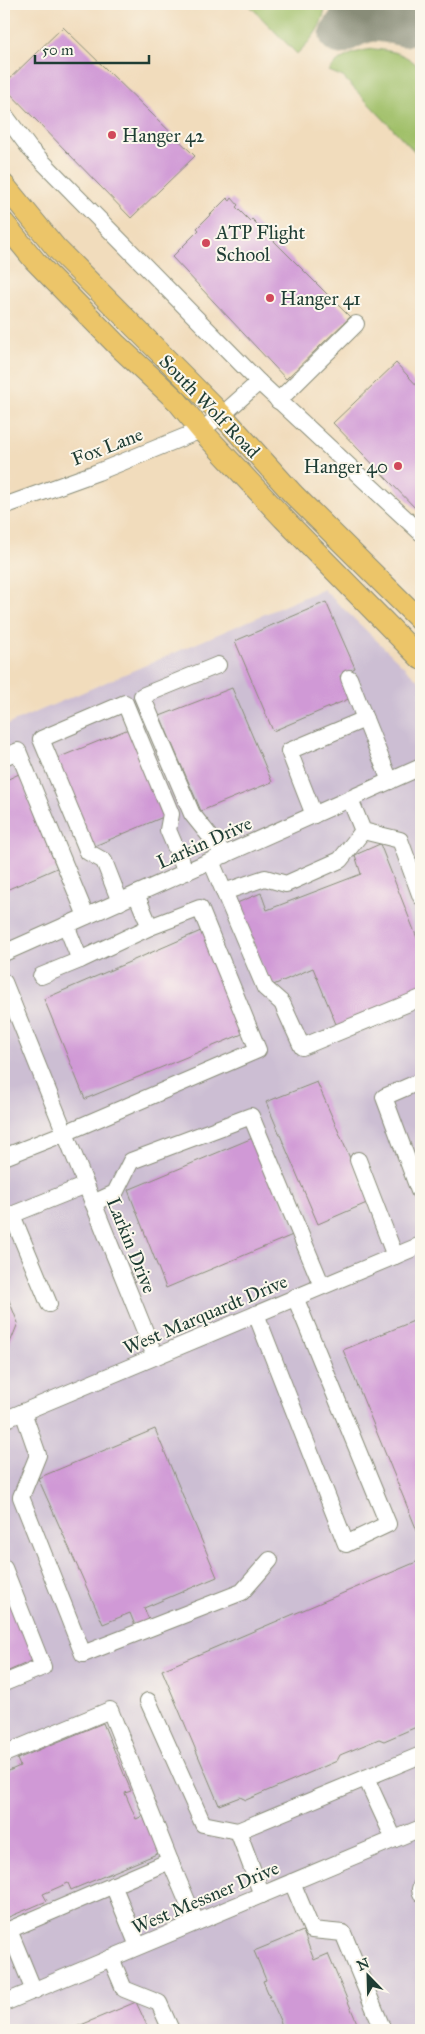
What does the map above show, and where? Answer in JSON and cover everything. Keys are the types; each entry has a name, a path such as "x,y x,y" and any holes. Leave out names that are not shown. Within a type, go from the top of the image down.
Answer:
{"main road":[{"name":"South Wolf Road","path":"4,185 56,248 222,415 293,494 421,622"},
{"name":"South Wolf Road","path":"4,224 35,261 117,345 177,401 201,430 282,518 421,659"}],"street":[{"path":"4,114 30,149 258,382 421,533"},
{"path":"278,401 356,324"},
{"name":"Fox Lane","path":"4,506 98,472 201,430 222,415 258,382"},
{"path":"218,664 142,696 192,814 218,858 224,892 265,988 282,1002 302,1047 421,998"},
{"path":"349,678 390,781"},
{"path":"120,902 104,861 88,852 41,739 125,703 171,814 168,830 186,872"},
{"path":"314,815 289,752 365,719"},
{"path":"4,757 18,751 86,916"},
{"name":"Larkin Drive","path":"4,953 421,767"},
{"path":"350,799 363,831"},
{"path":"224,892 265,878 286,884 340,860 363,831"},
{"path":"363,831 400,840 421,897"},
{"path":"136,894 150,927"},
{"path":"4,1157 65,1133 258,1050 200,908 150,927 41,976"},
{"path":"66,925 80,960"},
{"name":"Larkin Drive","path":"4,982 155,1356"},
{"path":"421,1081 384,1097 419,1191 421,1192"},
{"path":"93,1203 115,1193 131,1161 251,1116 322,1286"},
{"path":"358,1160 395,1256"},
{"path":"49,1304 8,1216 86,1185"},
{"name":"West Marquardt Drive","path":"4,1420 421,1245"},
{"path":"256,1314 346,1544 388,1524 296,1297"},
{"path":"23,1412 38,1455 21,1497 83,1654 242,1592 270,1560"},
{"path":"4,1568 43,1667 4,1683"},
{"path":"148,1700 203,1824 238,1831 421,1755"},
{"path":"4,1754 110,1710 196,1922"},
{"path":"366,1778 394,1839"},
{"name":"West Messner Drive","path":"4,2004 421,1828"},
{"path":"238,1831 262,1894"},
{"path":"34,1991 6,1931 170,1861"},
{"path":"292,1882 312,1930 342,1933 383,2030"},
{"path":"113,1885 138,1946"},
{"path":"421,1886 421,1893"},
{"path":"111,1958 124,1989 160,2003 171,2030"}],"shaded area":[{"path":"323,589 421,683 421,2030 4,2030 4,726"}],"green space":[{"path":"248,4 326,4 316,31 297,54"},
{"path":"374,49 400,54 411,60 421,69 421,158 343,77 329,71 349,55"}],"building":[{"name":"Hanger 42","path":"63,27 195,156 131,218 4,87 4,84"},
{"name":"Hanger 41","path":"227,198 230,201 232,198 238,205 236,207 250,221 252,219 350,317 286,379 172,257"},
{"name":"Hanger 40","path":"396,363 421,390 421,509 418,511 333,423"},
{"path":"326,602 355,668 340,676 351,698 273,731 235,641"},
{"path":"232,688 272,782 201,811 160,716"},
{"path":"131,728 168,815 92,847 55,759"},
{"path":"19,774 57,868 4,891 4,781"},
{"path":"380,844 421,948 421,995 338,1029 313,968 271,986 237,903 261,893 267,910 361,874 355,855"},
{"path":"203,930 247,1032 85,1099 44,999"},
{"path":"317,1082 369,1202 318,1224 266,1102"},
{"path":"255,1137 295,1234 166,1288 128,1190"},
{"path":"4,1288 18,1323 4,1358"},
{"path":"421,1318 421,1532 418,1533 343,1350"},
{"path":"155,1429 217,1577 144,1608 150,1622 136,1628 130,1613 103,1624 38,1478"},
{"path":"421,1560 421,1725 384,1741 379,1739 340,1755 337,1761 246,1800 240,1797 219,1805 162,1670"},
{"path":"4,1582 36,1659 4,1673"},
{"path":"103,1723 131,1791 125,1793 136,1819 143,1816 159,1853 71,1890 68,1883 43,1894 47,1901 4,1919 4,1773 20,1766 17,1759"},
{"path":"303,1931 314,1960 328,1954 360,2030 284,2030 263,1981 266,1980 254,1951"},
{"path":"136,2002 149,2030 69,2030"}],"taxiway":[{"path":"356,4 352,16 340,34 371,21 404,26"}],"place":[{"name":"Hanger 42","path":"112,135"},
{"name":"ATP Flight School","path":"206,243"},
{"name":"Hanger 41","path":"270,298"},
{"name":"Hanger 40","path":"398,466"}]}
